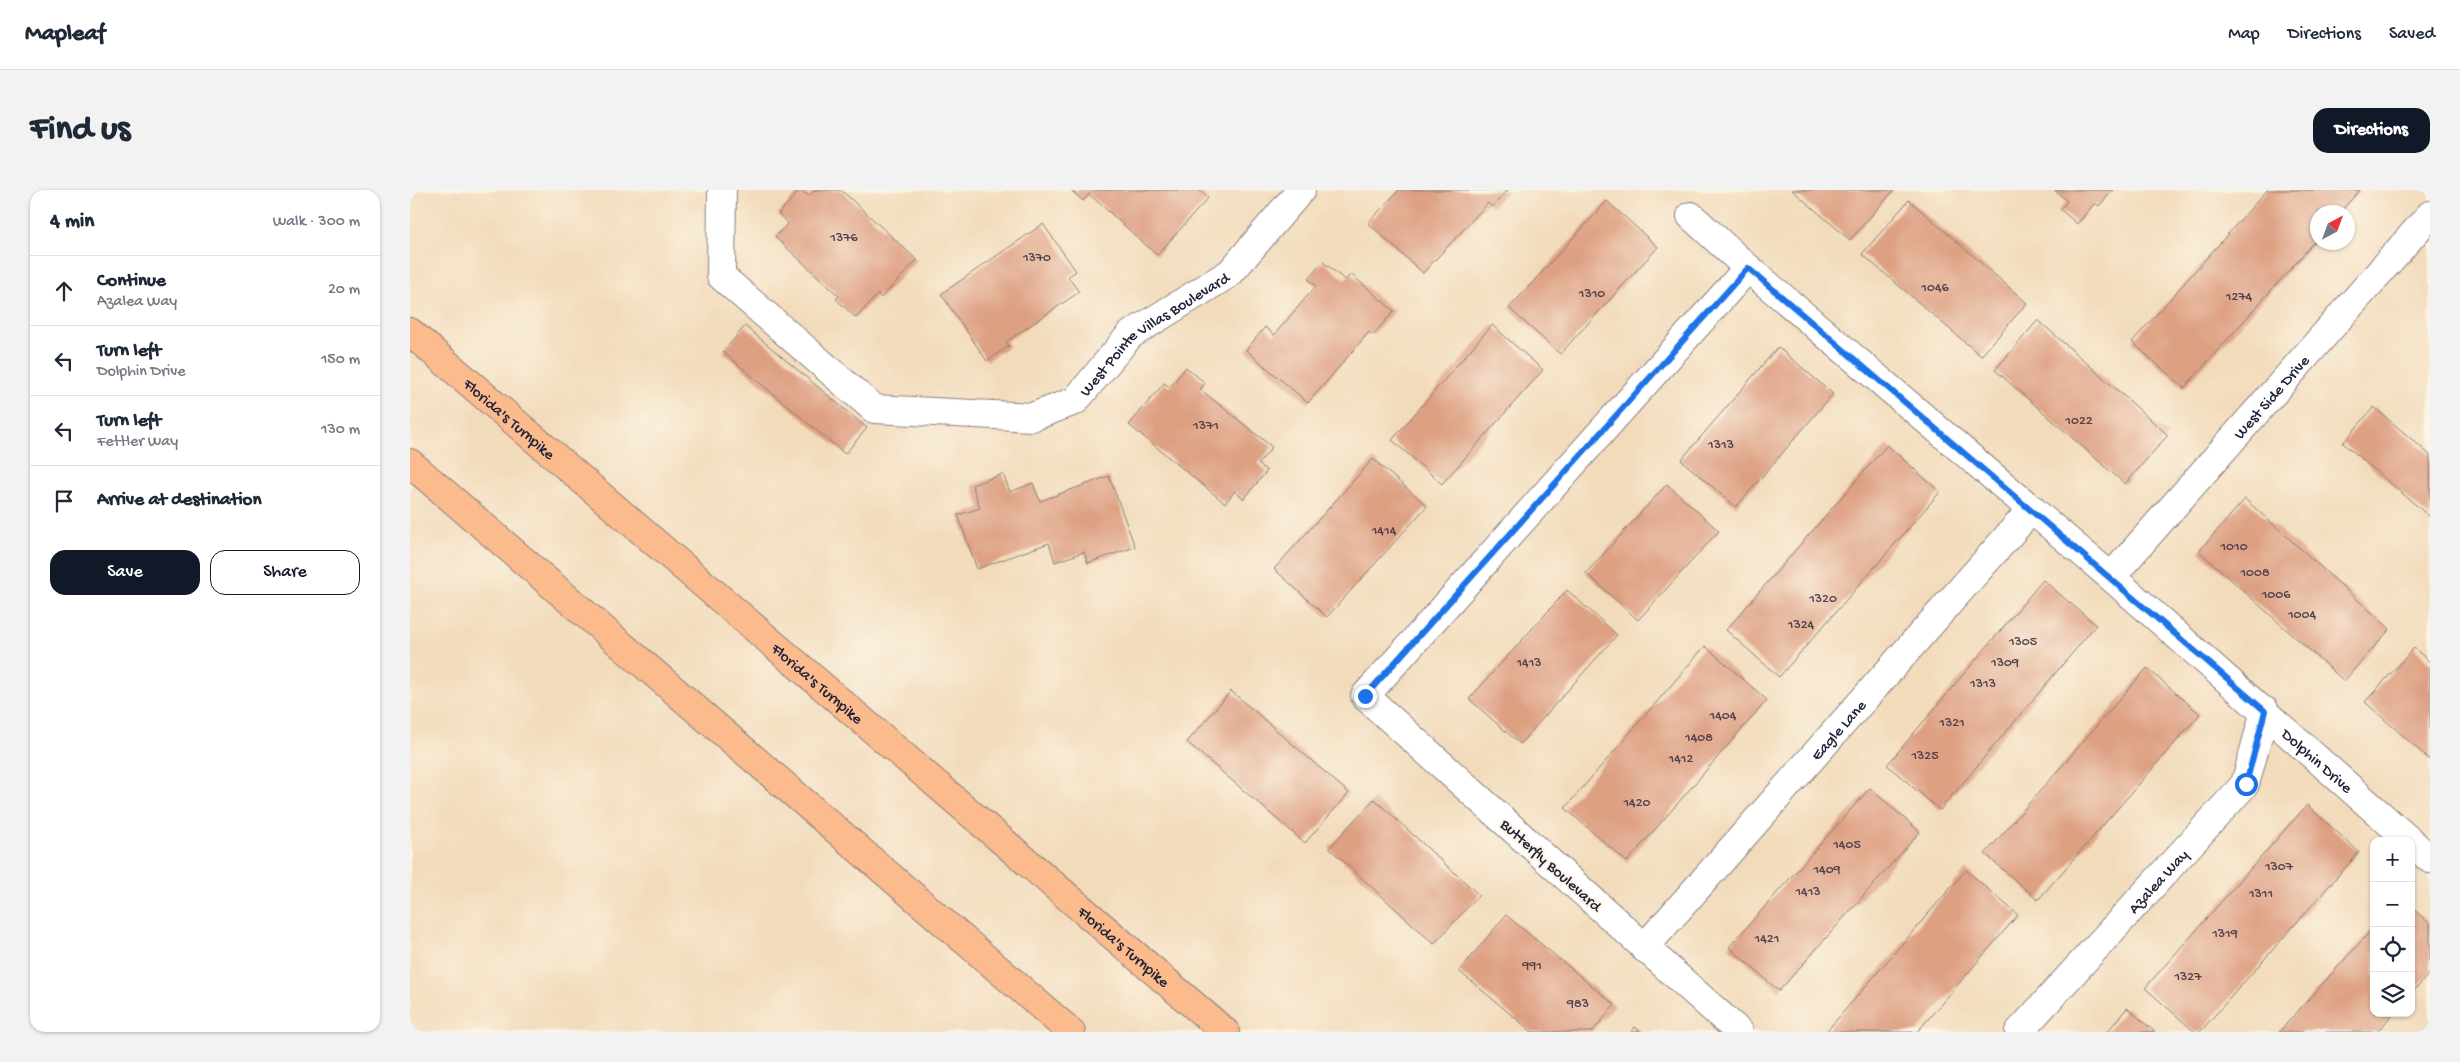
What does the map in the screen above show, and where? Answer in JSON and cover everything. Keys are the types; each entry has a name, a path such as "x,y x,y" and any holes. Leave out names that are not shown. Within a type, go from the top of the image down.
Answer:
{"highway":[{"name":"Florida's Turnpike","path":"410,332 1225,1032"},
{"path":"410,463 1071,1032"}],"lane":[{"name":"West Pointe Villas Boulevard","path":"722,190 721,276 874,409 1032,417 1075,401 1130,335 1230,273 1301,190"},
{"name":"West Side Drive","path":"2111,577 2430,215"},
{"name":"Dolphin Drive","path":"1691,216 1748,268 2111,577 2265,711 2404,837"},
{"name":"Butterfly Boulevard","path":"1740,1032 1644,948 1365,696 1748,268"},
{"name":"Eagle Lane","path":"1644,948 2032,510"},
{"name":"Azalea Way","path":"2019,1032 2246,784 2265,711"},
{"name":"Dolphin Drive","path":"2415,846 2430,859"}],"building":[{"path":"800,190 809,196 815,190 841,190 917,260 881,298 878,294 856,318 836,299 839,296 775,237 788,223 778,214"},
{"path":"1071,190 1199,190 1208,198 1157,255 1089,194 1083,201"},
{"path":"1399,190 1508,190 1492,207 1488,203 1423,273 1368,223"},
{"path":"1792,190 1894,190 1850,240"},
{"path":"2054,190 2113,190 2099,206 2095,203 2077,224 2060,209 2067,201"},
{"path":"2267,190 2360,190 2346,205 2310,205 2310,247 2184,388 2132,342"},
{"path":"1909,200 2027,303 1981,356 1862,254"},
{"path":"1607,201 1658,247 1560,354 1509,308"},
{"path":"1043,224 1076,271 1068,277 1079,292 1006,342 1009,346 987,361 941,294"},
{"path":"1323,262 1345,280 1351,274 1394,311 1373,335 1369,332 1308,403 1246,350 1265,327 1274,335 1316,286 1308,279"},
{"path":"2038,320 2168,435 2125,484 1995,370"},
{"path":"1492,325 1543,370 1442,484 1392,440"},
{"path":"745,326 867,428 845,454 723,352"},
{"path":"1778,347 1833,394 1736,507 1681,460"},
{"path":"1186,367 1205,383 1200,389 1272,447 1258,464 1267,471 1244,499 1235,491 1225,503 1129,425 1164,383 1170,387"},
{"path":"2374,407 2430,455 2430,517 2343,443"},
{"path":"1887,445 1940,492 1779,677 1726,630"},
{"path":"1373,459 1427,506 1327,617 1274,569"},
{"path":"1003,474 1010,492 1033,483 1040,501 1109,476 1135,547 1088,563 1084,552 1055,562 1049,543 977,569 958,515 980,508 972,485"},
{"path":"1667,484 1719,531 1638,620 1586,573"},
{"path":"2245,499 2390,629 2344,681 2199,551"},
{"path":"2043,580 2096,625 1940,810 1887,765"},
{"path":"1567,590 1617,635 1520,744 1469,699"},
{"path":"1705,646 1767,700 1627,862 1565,808"},
{"path":"2414,648 2430,662 2430,760 2365,702"},
{"path":"2147,668 2200,714 2038,900 1985,854"},
{"path":"1231,691 1349,793 1305,843 1187,742"},
{"path":"1870,788 1920,832 1779,991 1729,947"},
{"path":"1374,799 1479,895 1434,944 1329,848"},
{"path":"2307,805 2359,852 2200,1032 2195,1032 2145,988"},
{"path":"1966,870 2018,915 1917,1032 1826,1032"},
{"path":"2415,911 2430,924 2430,973 2415,990"},
{"path":"1506,915 1615,1005 1592,1032 1532,1032 1459,971"},
{"path":"2370,931 2370,1017 2390,1017 2377,1032 2279,1032"},
{"path":"2127,1008 2155,1032 2107,1032"},
{"path":"1635,1027 1641,1032 1631,1032"}],"route":[{"path":"1365,696 1748,268 2111,577 2265,711 2246,784"}]}
